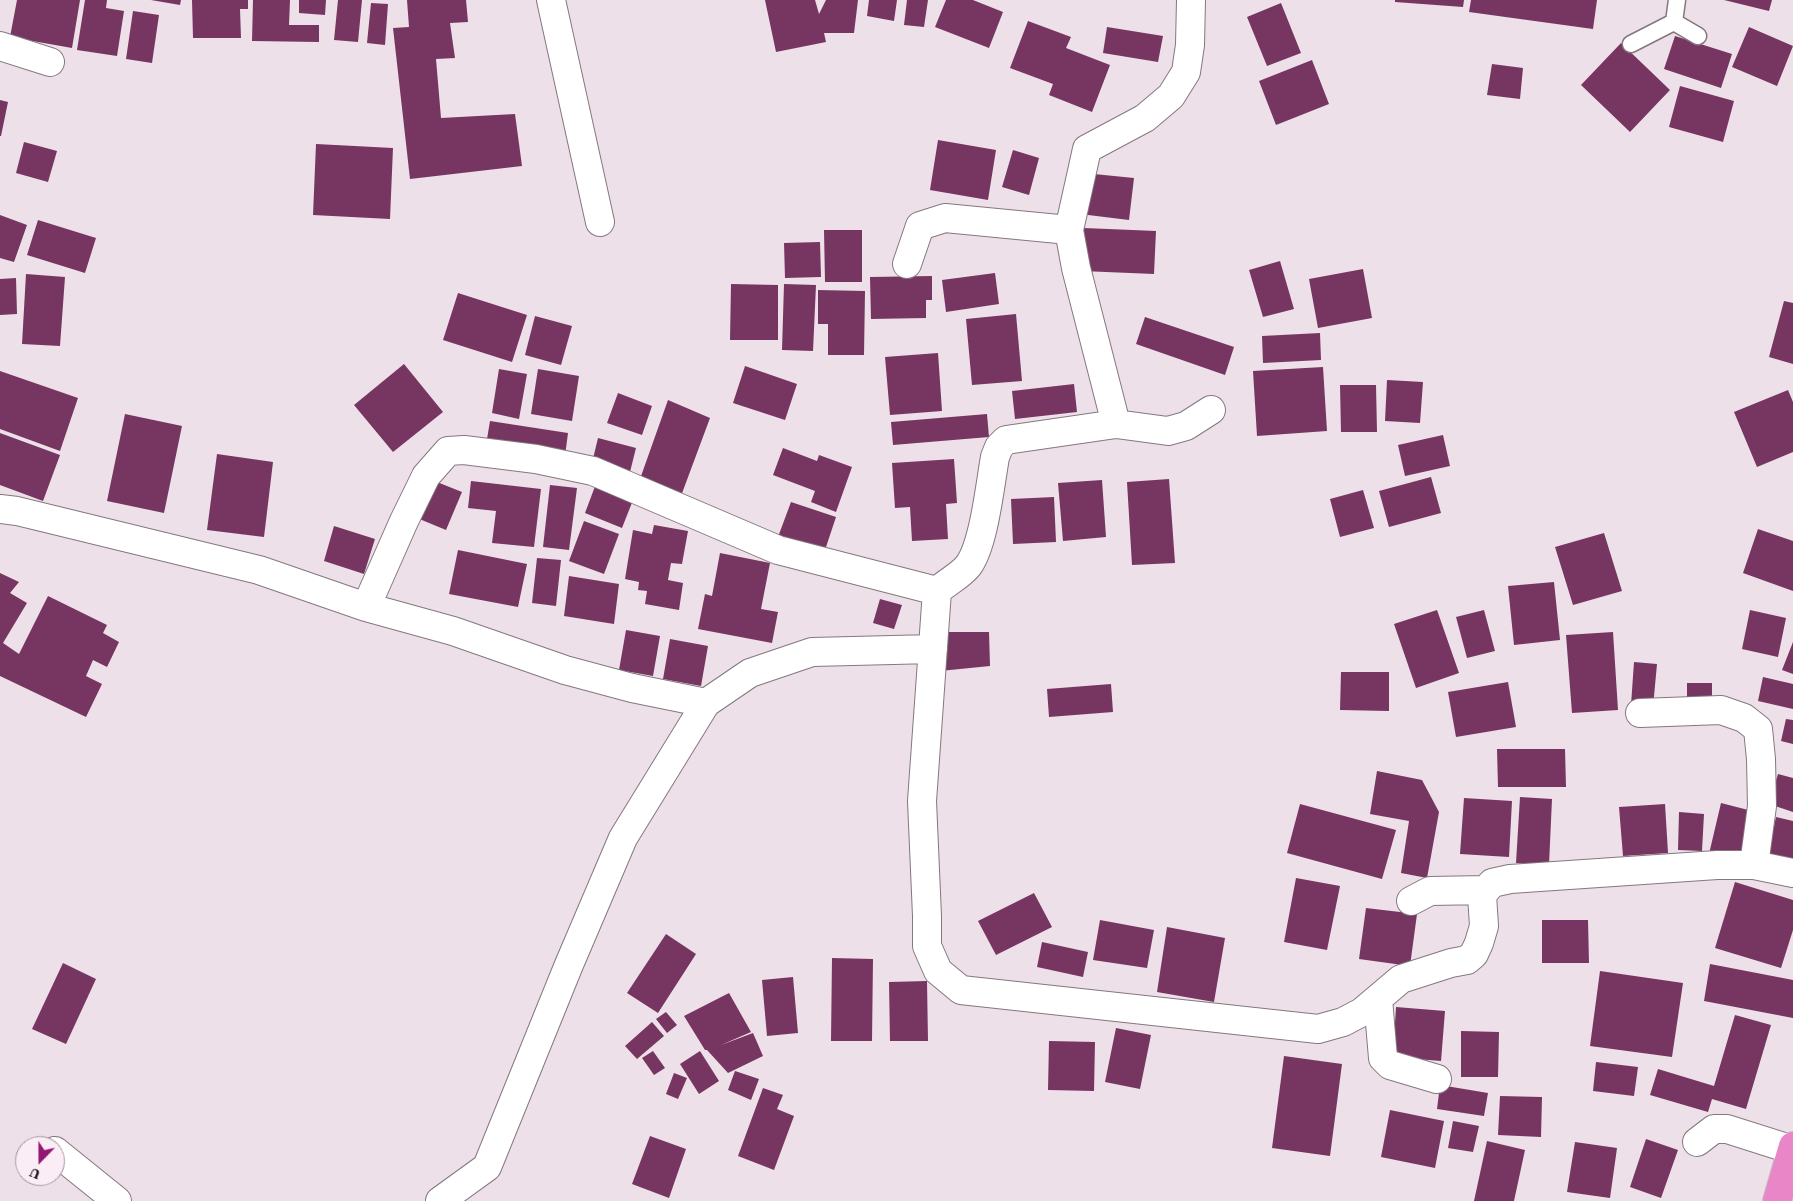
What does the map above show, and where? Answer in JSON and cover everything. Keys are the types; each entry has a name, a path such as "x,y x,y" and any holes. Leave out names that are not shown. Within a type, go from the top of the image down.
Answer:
{"highway":[{"path":"1777,1201 1793,1149"}],"street":[{"path":"551,0 600,222"},
{"path":"1116,424 1068,230 1087,148 1144,118 1171,96 1186,72 1190,45 1191,0"},
{"path":"0,46 50,62"},
{"path":"907,264 920,226 940,219 1068,230"},
{"path":"1212,410 1186,426 1168,431 1116,424 1006,440 999,447 995,456 981,533 975,554 966,568 937,590 922,802 927,946 938,971 961,990 1318,1029 1349,1019 1362,1012 1401,979 1451,963 1467,960 1474,954 1479,943 1484,926 1482,895 1492,883 1510,879 1717,865 1754,865 1793,873"},
{"path":"366,607 426,476 448,451 464,450 536,460 593,471 778,550 937,590"},
{"path":"0,509 17,511 259,570 366,607 454,630 565,670 632,688 706,703"},
{"path":"440,1201 486,1167 623,838 706,703 750,673 812,652 933,649"},
{"path":"1640,713 1721,710 1744,718 1758,729 1762,806 1754,865"},
{"path":"1411,901 1430,891 1486,890"},
{"path":"1378,999 1383,1058 1390,1065 1437,1079"},
{"path":"1697,1142 1714,1129 1728,1129 1793,1149"},
{"path":"65,1159 117,1201"}],"lane":[{"path":"1674,22 1677,0"},
{"path":"1674,22 1698,36"},
{"path":"1631,44 1674,22"}],"building":[{"path":"17,0 80,0 72,48 10,37"},
{"path":"85,0 107,0 106,8 124,11 117,56 77,50"},
{"path":"151,0 181,0 180,5"},
{"path":"192,0 248,0 248,9 240,9 241,38 193,38"},
{"path":"253,0 290,0 289,25 319,25 319,42 252,41"},
{"path":"299,0 326,0 325,15 299,13"},
{"path":"338,0 362,0 358,42 334,40"},
{"path":"407,0 466,0 468,22 450,23 455,58 436,59 441,118 515,114 522,166 410,179 393,28 409,27"},
{"path":"765,0 815,0 819,14 826,0 858,0 854,33 824,33 826,42 776,52"},
{"path":"869,0 897,0 894,21 867,16"},
{"path":"907,0 928,0 924,27 904,25"},
{"path":"946,0 973,0 1003,12 989,48 935,27"},
{"path":"1395,0 1464,0 1463,7 1395,2"},
{"path":"1471,0 1597,0 1593,29 1469,12"},
{"path":"1724,0 1772,0 1769,11"},
{"path":"371,3 388,4 385,45 367,43"},
{"path":"1281,3 1301,53 1267,66 1247,17"},
{"path":"133,11 159,15 152,63 126,59"},
{"path":"1028,21 1071,37 1066,48 1110,65 1092,112 1049,95 1053,84 1010,68"},
{"path":"1107,27 1163,36 1158,62 1103,53"},
{"path":"1749,27 1793,46 1777,86 1732,67"},
{"path":"1675,36 1732,54 1721,88 1664,69"},
{"path":"1621,43 1670,90 1630,132 1581,85"},
{"path":"1312,60 1329,104 1276,125 1259,81"},
{"path":"1492,64 1523,68 1520,99 1487,95"},
{"path":"1680,86 1734,101 1723,142 1669,127"},
{"path":"0,100 8,102 1,136 0,136"},
{"path":"938,140 996,150 988,200 930,190"},
{"path":"24,142 57,151 48,182 16,173"},
{"path":"316,144 393,148 390,219 313,215"},
{"path":"1013,150 1039,158 1029,195 1002,187"},
{"path":"1084,173 1134,178 1129,220 1080,214"},
{"path":"0,215 27,225 14,262 0,258"},
{"path":"38,220 96,238 85,273 27,255"},
{"path":"1084,228 1156,231 1154,274 1082,271"},
{"path":"824,230 862,230 862,282 825,282"},
{"path":"820,242 821,277 785,278 784,243"},
{"path":"1280,261 1294,309 1263,317 1249,270"},
{"path":"1363,269 1372,318 1318,328 1309,279"},
{"path":"995,273 999,304 946,312 942,280"},
{"path":"26,274 65,277 60,346 22,344"},
{"path":"932,276 932,300 926,300 926,318 871,319 870,277"},
{"path":"16,278 17,314 0,315 0,279"},
{"path":"731,284 778,285 778,340 730,340"},
{"path":"784,284 816,285 813,351 782,350"},
{"path":"818,290 865,291 864,355 828,355 828,324 818,324"},
{"path":"458,293 527,315 512,362 443,340"},
{"path":"1784,301 1793,303 1793,364 1769,357"},
{"path":"1016,314 1022,381 972,385 966,319"},
{"path":"535,316 572,326 561,365 525,355"},
{"path":"1145,317 1234,347 1225,375 1136,344"},
{"path":"1320,333 1321,360 1263,363 1262,336"},
{"path":"938,353 942,411 890,415 885,357"},
{"path":"404,364 443,412 393,452 354,405"},
{"path":"745,366 797,384 785,420 733,403"},
{"path":"1323,367 1327,431 1257,436 1253,371"},
{"path":"499,369 527,374 519,419 492,413"},
{"path":"538,369 579,376 572,421 531,414"},
{"path":"0,371 78,398 60,451 0,429"},
{"path":"1387,380 1423,382 1420,423 1385,421"},
{"path":"1074,384 1077,412 1015,419 1012,391"},
{"path":"1340,385 1376,385 1377,432 1341,432"},
{"path":"1788,390 1793,402 1793,452 1757,467 1734,412"},
{"path":"618,393 652,406 642,435 607,423"},
{"path":"668,400 710,418 681,496 640,479"},
{"path":"125,414 182,426 164,513 107,501"},
{"path":"987,414 989,437 893,445 891,422"},
{"path":"490,421 568,433 565,456 486,445"},
{"path":"0,433 60,455 43,501 0,485"},
{"path":"1443,435 1450,466 1405,476 1398,445"},
{"path":"598,438 636,448 630,472 592,463"},
{"path":"783,448 817,461 819,455 852,467 836,512 811,502 815,491 773,475"},
{"path":"217,454 273,462 264,537 207,530"},
{"path":"954,459 957,503 946,504 948,539 912,541 910,507 895,508 892,463"},
{"path":"1431,477 1441,513 1389,527 1379,491"},
{"path":"1169,479 1175,563 1132,565 1127,482"},
{"path":"432,480 462,492 446,530 417,518"},
{"path":"1102,480 1106,537 1063,541 1058,483"},
{"path":"471,481 541,489 534,547 492,543 496,511 468,508"},
{"path":"597,481 635,495 622,528 585,513"},
{"path":"550,485 577,488 569,550 543,547"},
{"path":"1363,490 1374,528 1340,537 1330,499"},
{"path":"1054,497 1056,542 1013,544 1011,499"},
{"path":"791,502 836,517 824,553 778,537"},
{"path":"584,521 619,534 604,574 569,561"},
{"path":"654,525 688,531 682,564 671,563 668,580 683,583 679,610 645,604 647,591 638,590 639,582 625,579 633,530 652,534"},
{"path":"334,526 375,539 364,574 324,561"},
{"path":"1758,529 1793,541 1793,591 1743,573"},
{"path":"1604,533 1622,591 1573,605 1555,547"},
{"path":"458,550 527,564 518,607 449,594"},
{"path":"720,553 770,563 761,609 778,612 772,643 698,629 705,594 712,596"},
{"path":"537,558 561,560 556,606 532,603"},
{"path":"0,573 19,582 10,593 27,603 3,643 19,654 48,596 107,625 103,633 119,642 107,667 93,660 86,676 102,684 86,717 0,676"},
{"path":"569,576 619,584 614,624 564,616"},
{"path":"1554,582 1560,640 1514,645 1508,586"},
{"path":"880,599 902,605 894,629 873,623"},
{"path":"1437,610 1459,673 1416,688 1394,624"},
{"path":"1484,610 1495,651 1467,658 1456,617"},
{"path":"1750,610 1786,618 1778,657 1742,649"},
{"path":"626,630 660,636 653,676 619,670"},
{"path":"938,632 989,632 990,666 940,671"},
{"path":"1613,632 1618,710 1572,713 1566,635"},
{"path":"670,639 708,646 701,686 663,679"},
{"path":"1793,642 1793,674 1782,670"},
{"path":"1634,662 1657,664 1653,707 1631,705"},
{"path":"1341,672 1389,672 1389,711 1340,710"},
{"path":"1763,677 1793,684 1793,709 1758,701"},
{"path":"1508,682 1516,727 1456,737 1448,692"},
{"path":"1687,683 1712,683 1712,707 1687,707"},
{"path":"1111,684 1113,712 1049,717 1047,689"},
{"path":"1786,719 1793,720 1793,744 1781,741"},
{"path":"1497,749 1565,749 1566,787 1498,787"},
{"path":"1377,771 1422,780 1439,812 1427,878 1401,873 1409,821 1370,814"},
{"path":"1778,774 1793,778 1793,812 1769,804"},
{"path":"1520,797 1552,799 1549,865 1516,863"},
{"path":"1464,798 1512,801 1509,857 1460,854"},
{"path":"1721,803 1756,812 1743,862 1709,854"},
{"path":"1300,804 1396,830 1382,879 1287,853"},
{"path":"1665,804 1668,853 1623,856 1619,807"},
{"path":"1679,812 1704,814 1702,851 1678,850"},
{"path":"1776,817 1793,821 1793,864 1767,858"},
{"path":"1296,878 1340,886 1327,950 1284,942"},
{"path":"1735,882 1793,900 1793,930 1781,968 1715,948"},
{"path":"1034,893 1052,927 996,955 978,921"},
{"path":"1366,908 1417,914 1410,966 1359,959"},
{"path":"1100,920 1154,930 1147,968 1093,960"},
{"path":"1542,920 1588,920 1589,963 1542,963"},
{"path":"1167,927 1225,938 1214,1002 1157,992"},
{"path":"666,934 696,954 658,1013 627,993"},
{"path":"1042,942 1088,952 1083,977 1037,967"},
{"path":"832,958 873,959 872,1041 831,1041"},
{"path":"63,963 96,979 66,1044 32,1029"},
{"path":"1710,964 1793,980 1793,1018 1704,1001"},
{"path":"1600,971 1683,983 1672,1057 1590,1046"},
{"path":"793,977 798,1033 767,1036 762,980"},
{"path":"927,981 928,1041 890,1041 889,982"},
{"path":"729,993 751,1032 721,1045 753,1033 763,1056 728,1073 705,1050 684,1016"},
{"path":"1396,1007 1445,1011 1441,1061 1393,1057"},
{"path":"666,1012 677,1025 667,1033 656,1019"},
{"path":"1735,1015 1771,1025 1746,1109 1712,1099 1708,1112 1650,1095 1658,1069 1714,1086"},
{"path":"652,1022 664,1036 637,1059 625,1046"},
{"path":"1116,1028 1151,1035 1140,1089 1105,1082"},
{"path":"1461,1031 1499,1032 1498,1077 1461,1077"},
{"path":"1049,1041 1095,1042 1094,1091 1048,1090"},
{"path":"653,1051 665,1068 654,1075 642,1058"},
{"path":"700,1051 719,1081 699,1094 680,1064"},
{"path":"1284,1056 1342,1064 1330,1156 1272,1148"},
{"path":"1596,1062 1638,1067 1634,1096 1593,1091"},
{"path":"735,1071 759,1079 751,1100 728,1090"},
{"path":"674,1073 687,1078 678,1099 666,1094"},
{"path":"1440,1085 1488,1093 1484,1116 1437,1109"},
{"path":"763,1088 783,1095 777,1109 794,1116 774,1170 738,1156"},
{"path":"1500,1096 1542,1097 1541,1137 1498,1135"},
{"path":"1390,1110 1444,1121 1435,1168 1381,1157"},
{"path":"1453,1121 1479,1126 1473,1152 1448,1148"},
{"path":"650,1136 686,1149 669,1198 632,1184"},
{"path":"1646,1139 1678,1150 1661,1198 1630,1187"},
{"path":"1487,1141 1525,1150 1514,1201 1474,1201"},
{"path":"1575,1142 1617,1148 1610,1198 1567,1192"}]}
